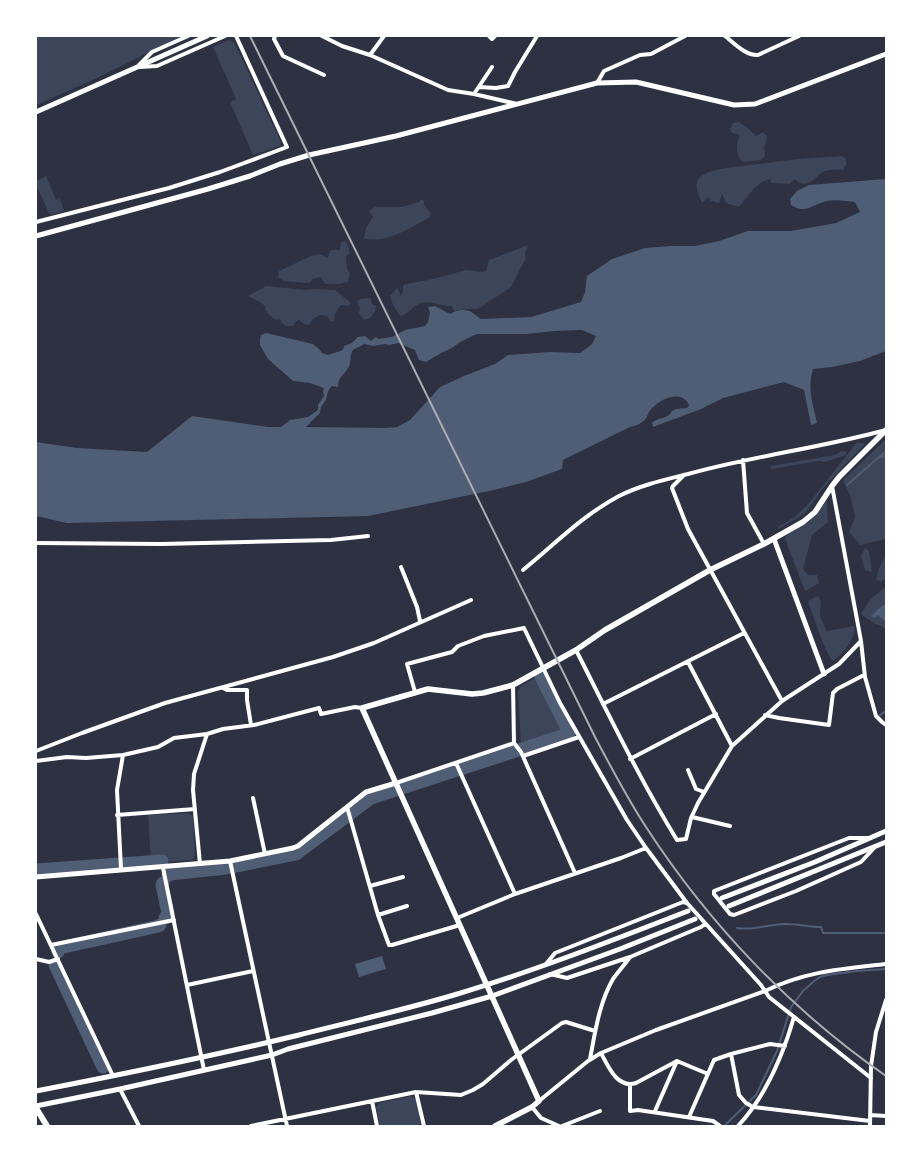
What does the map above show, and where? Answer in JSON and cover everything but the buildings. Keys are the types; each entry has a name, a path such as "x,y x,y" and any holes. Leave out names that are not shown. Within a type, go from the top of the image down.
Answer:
{"highway":[{"path":"36,1107 47,1126"}],"main road":[{"path":"495,1126 539,1102 362,708 428,689 472,694 483,693 513,685 576,650 605,630 710,570 774,539 803,522 815,512 832,486 886,430"}],"street":[{"path":"137,67 152,52 188,36"},
{"path":"36,112 207,36"},
{"path":"137,67 157,66 225,36"},
{"path":"36,222 169,188 220,172 287,147 236,36"},
{"path":"275,36 274,39 283,56 324,75"},
{"path":"322,36 342,46 370,55 448,90 510,101 518,104"},
{"path":"370,55 384,36"},
{"path":"489,36 492,39 495,36"},
{"path":"479,88 508,86 537,36"},
{"path":"597,83 604,71 640,55 651,54 685,36"},
{"path":"725,36 753,56 799,36"},
{"path":"36,236 208,189 313,154 396,136 597,83 636,82 734,105 755,104 886,54"},
{"path":"474,94 492,67"},
{"path":"523,570 582,520 619,496 641,486 670,477 743,460 859,437 886,430"},
{"path":"743,460 746,513 764,544"},
{"path":"685,474 672,488 688,529 782,701"},
{"path":"832,486 861,641 864,674 876,716 886,725"},
{"path":"36,543 160,544 330,540 368,536"},
{"path":"774,539 824,674"},
{"path":"401,567 417,607 420,622"},
{"path":"36,751 82,732 165,703 333,657 374,643 420,622 434,618 471,600"},
{"path":"415,692 407,664 452,652 458,646 484,636 524,628 560,703 620,809 646,848 687,903 769,997 871,1078"},
{"path":"603,704 744,633"},
{"path":"576,650 630,759 677,840 686,839 692,817 704,792 732,746 782,701 839,664 861,641"},
{"path":"688,662 732,746"},
{"path":"765,715 829,725 833,693 837,689 864,674"},
{"path":"513,685 516,745 522,754 575,873"},
{"path":"222,688 227,690 247,690 251,725"},
{"path":"36,761 67,757 86,758 123,755 158,747 174,738 207,734 223,729 251,725 319,708 321,714 362,708"},
{"path":"630,759 716,714"},
{"path":"200,864 193,790 194,774 207,734"},
{"path":"522,754 579,738"},
{"path":"36,877 121,865 163,868 200,864 230,863 298,846 348,809 366,792 398,787 516,745"},
{"path":"121,865 117,790 123,755"},
{"path":"457,765 515,894"},
{"path":"688,770 696,789 704,792"},
{"path":"253,798 266,854"},
{"path":"118,815 195,809"},
{"path":"348,809 378,914 389,945 460,925"},
{"path":"692,817 730,826"},
{"path":"722,898 815,862 886,831"},
{"path":"869,838 849,838 714,891 714,894 730,914 734,915 741,913 861,862 875,847"},
{"path":"729,906 886,842"},
{"path":"457,918 515,894 646,848"},
{"path":"230,863 287,1126"},
{"path":"163,868 204,1070"},
{"path":"370,886 403,877"},
{"path":"546,964 554,953 683,902 687,903"},
{"path":"378,914 408,906"},
{"path":"36,1091 270,1043 426,1003 487,985 616,940 688,911"},
{"path":"36,914 113,1076"},
{"path":"36,1107 272,1055 288,1049 389,1024 492,996 620,949 695,919"},
{"path":"51,945 174,920"},
{"path":"550,974 567,978 630,957 705,924"},
{"path":"590,1059 595,1031 604,999 613,980 630,957"},
{"path":"36,959 49,962 58,959"},
{"path":"539,1102 590,1059 656,1030 765,991 781,983 810,974 829,970 886,964"},
{"path":"187,985 253,971"},
{"path":"870,1126 870,1069 876,1032 886,1000"},
{"path":"738,1126 748,1115 749,1105 772,1075 791,1014"},
{"path":"251,1126 416,1092 461,1096 483,1084 518,1055 562,1023 566,1022 595,1031"},
{"path":"689,1117 714,1060 770,1044 781,1046"},
{"path":"601,1053 617,1080 630,1085 677,1061 708,1074"},
{"path":"732,1054 739,1095 749,1105 870,1120"},
{"path":"655,1111 677,1061"},
{"path":"630,1085 630,1111 655,1111 713,1121 720,1126"},
{"path":"120,1089 139,1126"},
{"path":"416,1092 424,1126"},
{"path":"372,1101 377,1126"},
{"path":"532,1107 541,1118 559,1126"},
{"path":"562,1126 600,1112"},
{"path":"870,1115 886,1116"}],"shaded area":[{"path":"36,36 182,36 95,79 36,105"},
{"path":"229,40 234,42 281,142 280,146 253,155 230,102 236,99 213,47"},
{"path":"739,122 756,136 763,132 767,136 764,146 765,156 761,160 743,162 740,159 737,149 740,135 732,133 730,129 733,123"},
{"path":"842,156 846,159 846,165 843,170 825,171 810,182 803,184 795,179 790,184 771,183 771,179 766,180 754,189 740,206 726,203 722,194 719,203 711,201 708,197 702,203 697,189 698,180 700,177 719,169 797,159"},
{"path":"46,176 56,200 60,199 64,211 50,215 36,185 36,181"},
{"path":"886,179 886,351 860,361 832,367 813,369 811,376 811,390 812,403 817,423 811,425 804,390 784,382 723,398 701,409 653,427 652,423 654,421 671,414 672,411 676,409 687,408 689,405 680,397 669,398 658,403 639,424 563,460 562,469 526,482 494,490 368,516 67,523 36,516 36,442 77,448 147,452 192,416 268,427 281,427 290,420 308,417 318,410 318,405 324,396 324,388 310,383 293,381 268,359 260,345 261,335 266,333 313,344 322,353 328,355 343,350 344,346 352,343 358,337 365,336 371,341 376,337 378,339 392,337 405,330 425,326 428,322 430,312 428,307 435,306 450,314 456,311 467,310 481,319 531,317 581,302 585,292 587,276 612,259 645,248 695,246 719,241 748,231 791,231 836,223 860,212 855,202 834,200 822,202 805,209 797,208 791,205 790,199 797,191 809,185","holes":["582,330 596,336 592,344 580,353 549,352 508,355 495,364 440,387 410,420 397,427 306,427 320,413 328,391 332,386 338,387 340,378 350,364 353,350 364,344 373,346 398,343 415,350 419,360 426,362 477,334 526,334"]},
{"path":"422,199 431,214 430,217 407,230 389,237 372,240 364,238 366,228 373,217 369,211 375,207 402,207 419,202"},
{"path":"344,241 347,242 350,253 346,256 347,269 350,274 348,282 340,284 325,284 321,277 313,279 309,283 283,281 282,279 278,278 279,271 311,256 319,254 328,258 331,250 340,250 341,243"},
{"path":"528,245 525,253 526,258 511,287 478,309 454,311 452,306 425,302 418,304 406,314 400,316 393,305 390,296 397,288 401,296 403,286 405,284 433,279 466,270 481,272 486,271 489,260"},
{"path":"266,286 306,290 336,290 351,304 347,306 341,305 335,314 334,321 331,322 327,316 320,315 313,319 309,325 304,324 299,320 295,322 293,326 286,326 280,319 276,320 270,316 266,311 265,306 260,302 248,296"},
{"path":"370,298 372,304 376,306 375,311 370,318 364,320 358,313 360,309 357,302 360,299"},
{"path":"886,439 886,539 860,545 849,532 855,517 851,498 843,480"},
{"path":"857,442 865,444 824,487 806,512 778,529 779,526 795,517 810,502"},
{"path":"841,451 846,452 846,455 825,462 819,461 771,469 771,466 835,455"},
{"path":"827,500 828,522 812,535 803,569 808,575 817,575 819,583 805,591 785,539 787,534 814,516"},
{"path":"865,548 869,551 872,572 865,570 861,556"},
{"path":"886,555 886,578 881,582 876,579 880,566"},
{"path":"886,586 886,604 878,615 884,621 886,620 886,628 875,624 861,614 870,600"},
{"path":"818,596 821,602 820,616 826,631 855,626 853,637 848,646 833,661 823,643 808,601"},
{"path":"886,604 886,620 884,621 878,615 874,618 871,616 882,606"},
{"path":"537,677 566,732 523,746 521,744 518,692 521,686"},
{"path":"188,813 193,816 195,856 192,860 165,862 162,859 151,860 148,815"},
{"path":"382,956 386,969 359,977 355,964"},
{"path":"411,1096 416,1099 421,1126 380,1126 376,1108 379,1103"}],"waterway":[{"path":"847,485 886,451"},
{"path":"880,457 886,456"},
{"path":"168,876 170,874 226,868 296,854 371,798 568,734 569,732 541,677"},
{"path":"880,715 886,711"},
{"path":"36,870 162,861"},
{"path":"163,883 162,885 168,913 165,918"},
{"path":"737,928 749,929 780,924 790,924 821,927 823,933 886,933"},
{"path":"58,952 59,948 160,925"},
{"path":"55,965 103,1067"},
{"path":"724,1126 756,1095 777,1051 791,1007 803,991 820,977 827,975 886,969"}],"railway":[{"path":"250,36 595,737 639,816 697,898 754,963 817,1023 886,1076"}]}
